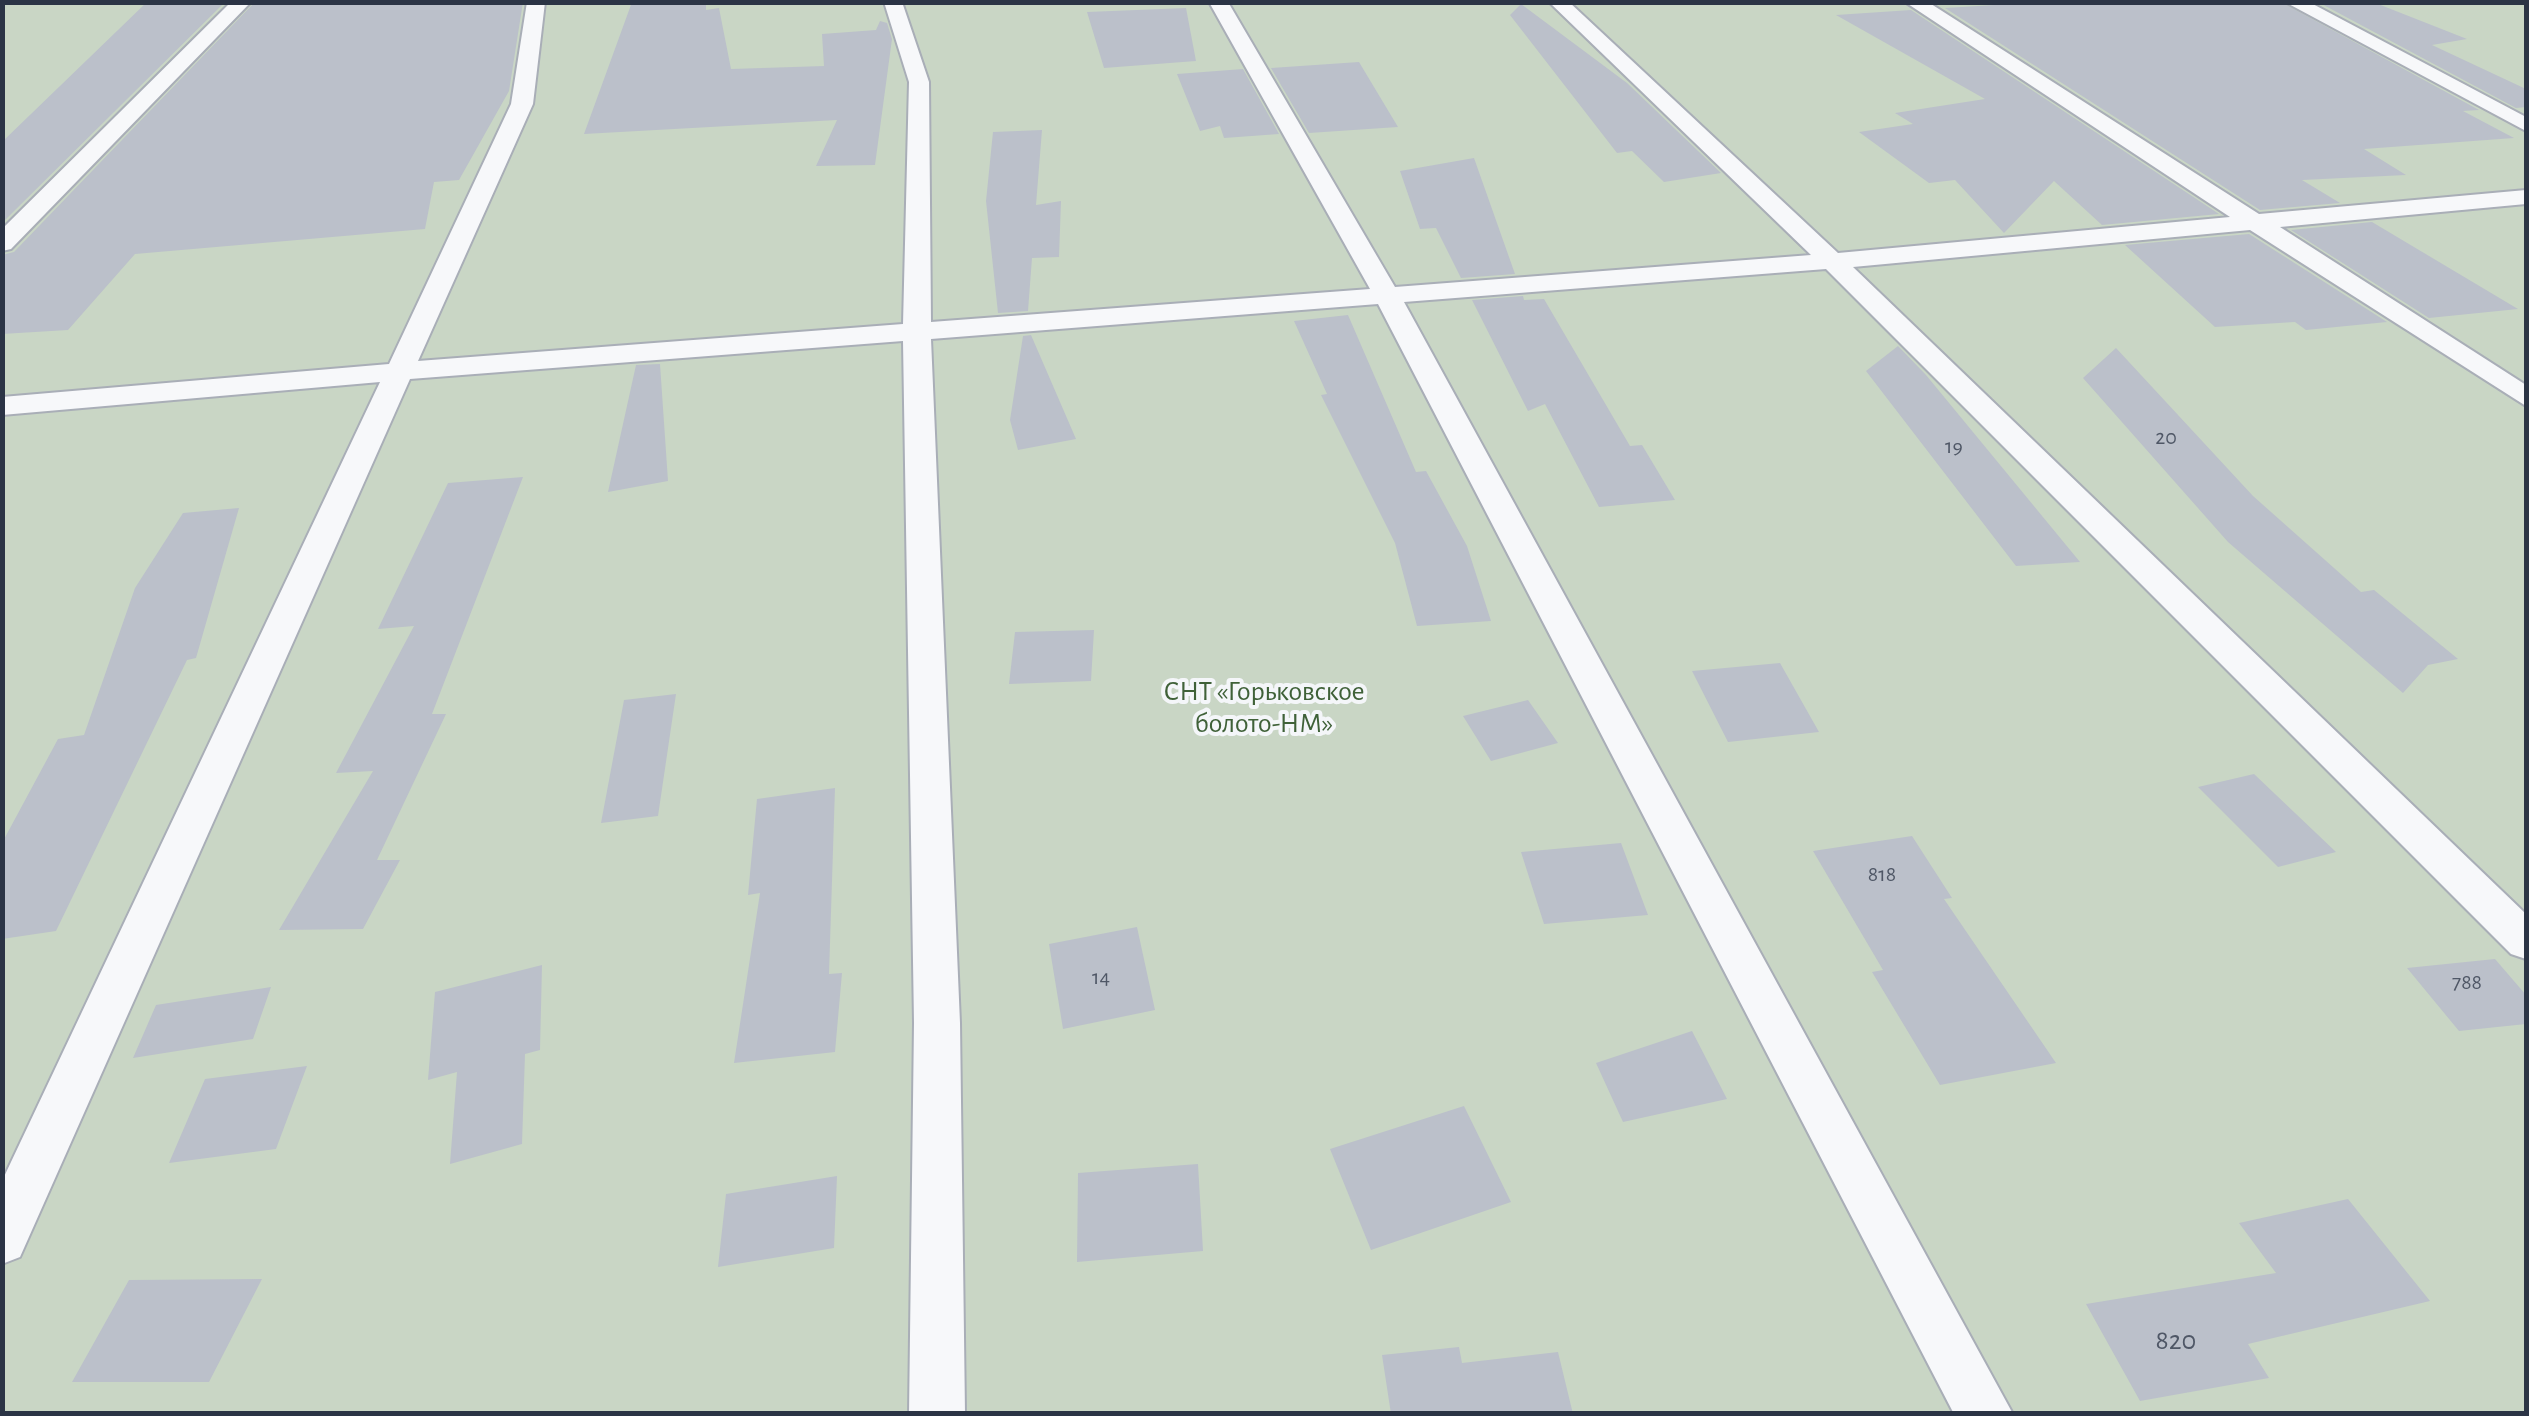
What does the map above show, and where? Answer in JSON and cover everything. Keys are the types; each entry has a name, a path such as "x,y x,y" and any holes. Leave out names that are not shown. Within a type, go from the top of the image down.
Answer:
{"lane":[{"path":"2,244 242,2"},
{"path":"2,1239 404,371 522,104 536,2"},
{"path":"893,2 918,82 918,332 937,1023 937,1414"},
{"path":"1218,2 1386,294 1985,1414"},
{"path":"1558,2 1832,261 2526,941"},
{"path":"1914,2 2526,398"},
{"path":"2294,2 2526,124"},
{"path":"2,406 404,371 1832,261 2526,197"}],"green space":[{"name":"СНТ «Горьковское болото-НМ»","path":"3,3 2526,3 2526,1413 3,1413"}],"building":[{"path":"147,2 225,2 2,223 2,142"},
{"path":"255,2 523,2 509,91 459,180 434,182 425,229 135,254 68,330 2,334 2,255 14,252"},
{"path":"632,2 706,2 706,10 719,8 731,69 824,66 822,34 876,30 880,21 887,23 892,39 875,165 816,166 837,120 584,134"},
{"path":"2044,2 2281,2 2479,110 2463,111 2514,138 2364,149 2406,175 2302,180 2340,203 2260,210 1945,8"},
{"path":"2318,2 2373,2 2467,39 2432,45 2526,89 2526,107 2516,108"},
{"path":"1521,4 1627,83 1721,173 1664,182 1632,151 1617,153 1510,15"},
{"path":"1186,8 1196,61 1104,68 1087,12"},
{"path":"1911,10 2219,214 2102,225 2054,181 2004,233 1955,180 1929,183 1859,132 1913,124 1895,113 1985,99 1836,15"},
{"path":"1359,62 1398,127 1309,133 1271,68"},
{"path":"1243,69 1279,134 1224,138 1220,126 1200,131 1177,74"},
{"path":"1042,130 1036,205 1061,201 1059,257 1032,258 1028,311 998,313 986,201 993,132"},
{"path":"1474,158 1515,274 1461,278 1436,228 1420,229 1400,171"},
{"path":"2372,222 2518,309 2429,318 2291,230"},
{"path":"2249,234 2387,322 2306,330 2295,322 2215,327 2125,245"},
{"path":"1523,296 1524,300 1544,299 1630,446 1642,445 1675,500 1599,507 1545,404 1528,411 1472,300"},
{"path":"1348,315 1416,472 1426,471 1467,546 1491,621 1417,626 1395,543 1321,395 1327,394 1294,321"},
{"path":"1031,335 1076,439 1018,450 1010,420 1023,336"},
{"path":"1898,346 2080,562 2016,566 1866,371"},
{"path":"2116,348 2253,496 2361,592 2374,590 2458,659 2428,665 2403,693 2228,542 2083,378"},
{"path":"660,364 668,481 608,492 636,365"},
{"path":"523,477 432,714 446,714 377,860 400,860 363,929 279,930 373,771 336,773 414,626 378,629 448,483"},
{"path":"239,508 196,658 187,660 56,931 2,939 2,843 58,739 84,735 135,588 183,513"},
{"path":"1094,630 1091,681 1009,684 1015,632"},
{"path":"1780,663 1819,732 1728,742 1692,671"},
{"path":"676,694 658,816 601,823 624,700"},
{"path":"1528,700 1558,743 1491,761 1463,716"},
{"path":"2254,774 2336,852 2278,867 2198,787"},
{"path":"835,788 829,974 842,973 835,1052 734,1063 760,893 748,895 757,799"},
{"path":"1912,836 1952,898 1944,899 2056,1063 1940,1085 1872,972 1883,970 1813,851"},
{"path":"1621,843 1648,915 1544,924 1521,852"},
{"path":"1137,927 1155,1010 1063,1029 1049,944"},
{"path":"2495,959 2526,995 2526,1024 2459,1031 2407,968"},
{"path":"542,965 540,1050 525,1054 522,1144 450,1164 457,1072 428,1080 435,992"},
{"path":"271,987 253,1039 133,1058 156,1005"},
{"path":"1692,1031 1727,1099 1623,1122 1596,1063"},
{"path":"307,1066 276,1149 169,1163 205,1079"},
{"path":"1464,1106 1511,1202 1371,1250 1330,1149"},
{"path":"1198,1164 1203,1251 1077,1262 1078,1173"},
{"path":"837,1176 834,1248 718,1267 726,1194"},
{"path":"2348,1199 2430,1301 2248,1344 2269,1378 2140,1401 2086,1304 2276,1273 2239,1223"},
{"path":"262,1279 209,1382 72,1382 129,1280"},
{"path":"1459,1347 1462,1363 1558,1352 1573,1414 1391,1414 1382,1355"}]}
